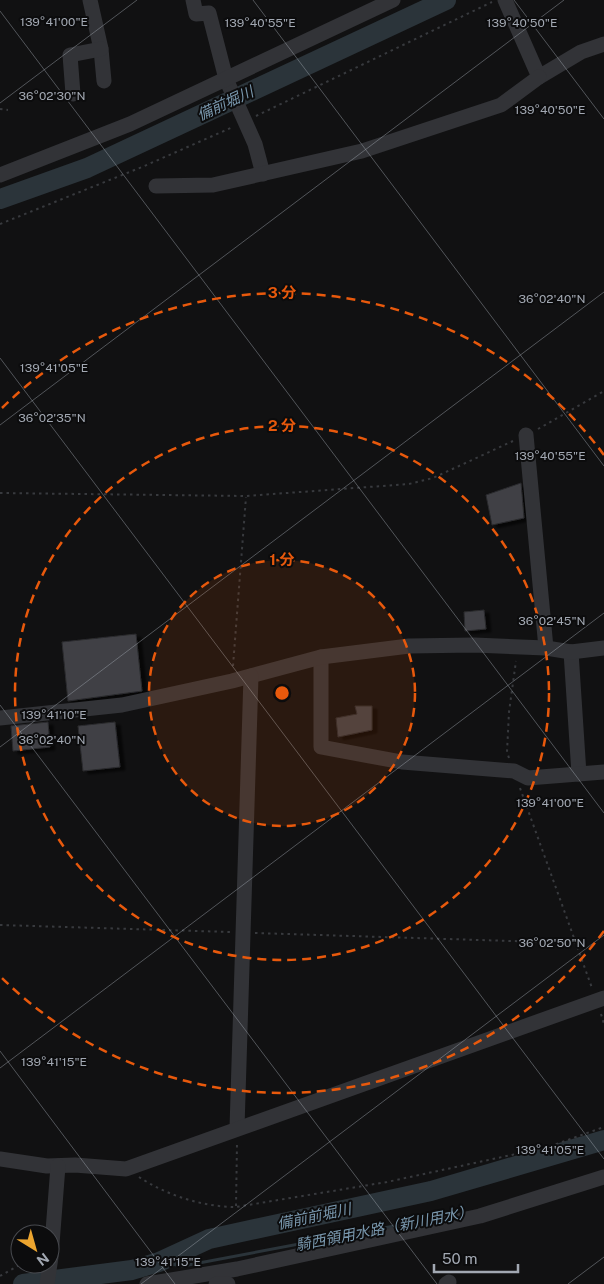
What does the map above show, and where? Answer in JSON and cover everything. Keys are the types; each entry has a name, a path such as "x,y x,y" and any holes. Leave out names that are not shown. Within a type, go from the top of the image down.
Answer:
{"street":[{"path":"90,0 101,49 104,81"},
{"path":"193,0 196,14 209,13 226,79 255,144 262,174"},
{"path":"0,175 130,124 393,0"},
{"path":"505,0 539,78"},
{"path":"156,186 213,185 362,151 501,105 539,78 581,52 604,44"},
{"path":"73,94 70,54 101,49"},
{"path":"526,435 546,648"},
{"path":"0,718 122,705 232,681 322,657 409,646 474,645 546,648 571,652 604,648"},
{"path":"571,652 579,774"},
{"path":"322,657 321,747 402,762 514,771 528,778 604,772"},
{"path":"237,1128 251,676"},
{"path":"0,1159 58,1166 126,1169 600,1000"},
{"path":"47,1284 58,1166"},
{"path":"147,1284 237,1269 480,1216 604,1177"},
{"path":"216,1284 225,1282 228,1284"}],"path":[{"path":"0,109 8,110"},
{"path":"0,493 246,496 410,484 433,478 526,435 604,391"},
{"path":"232,681 246,496"},
{"path":"518,648 509,712 507,752 575,943 600,1000"},
{"path":"0,925 575,943"},
{"path":"126,1169 152,1186 180,1197 224,1207 236,1207 387,1182 539,1149 604,1126"},
{"path":"236,1207 237,1128"}],"building":[{"path":"521,483 524,518 492,525 486,495"},
{"path":"484,610 486,629 465,631 464,612"},
{"path":"136,634 142,691 68,701 62,642"},
{"path":"355,706 372,706 372,730 338,737 336,718 357,714"},
{"path":"48,722 50,747 13,751 11,726"},
{"path":"115,722 120,767 83,771 78,726"}],"waterway":[{"name":"備前堀川","path":"0,199 87,168 446,0"},
{"name":"備前前堀川","path":"23,1284 132,1270 159,1262 209,1239 431,1191 604,1140"},
{"name":"騎西領用水路（新川用水）","path":"159,1262 183,1266 426,1220"}]}
